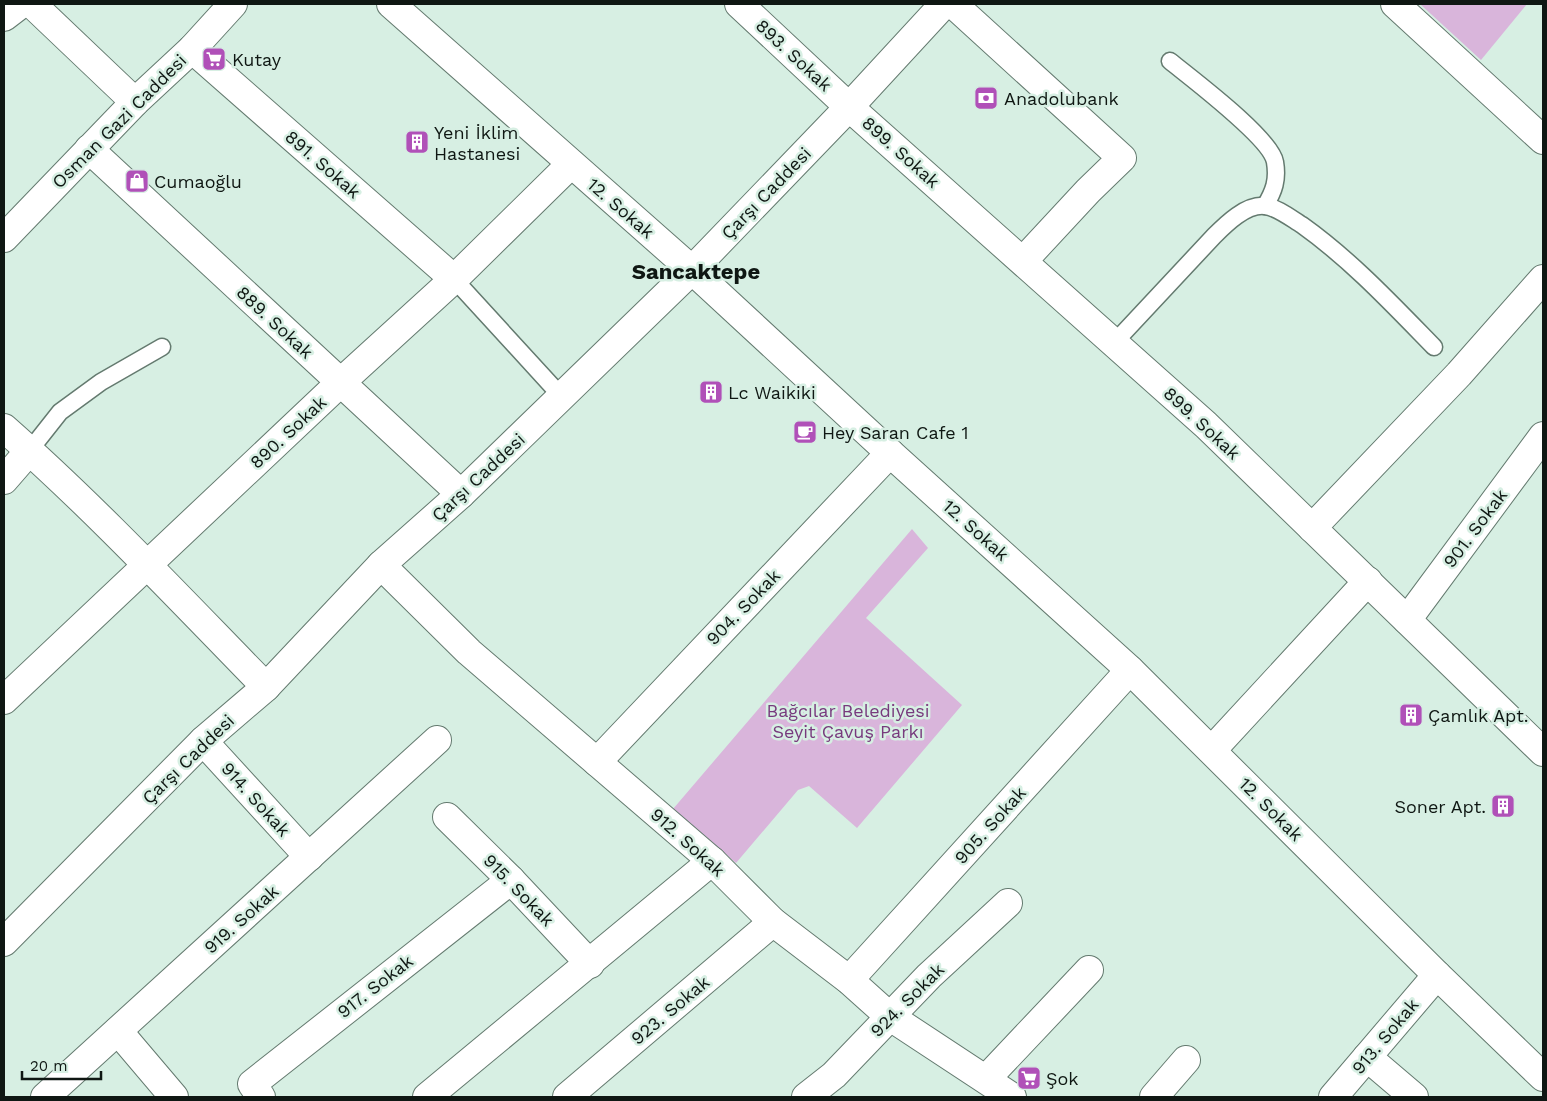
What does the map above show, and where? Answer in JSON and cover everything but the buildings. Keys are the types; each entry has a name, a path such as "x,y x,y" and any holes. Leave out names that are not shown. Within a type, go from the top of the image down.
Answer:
{"street":[{"path":"4,16 21,4"},
{"path":"32,4 135,102"},
{"name":"Osman Gazi Caddesi","path":"4,238 135,102 192,49 233,4"},
{"name":"12. Sokak","path":"391,4 692,270 890,453 1130,670 1437,975 1543,1077"},
{"name":"893. Sokak","path":"739,4 849,107"},
{"name":"Çarşı Caddesi","path":"4,942 203,741 266,687 381,565 461,494 692,270 849,107 944,4"},
{"path":"952,4 1122,158 1022,261"},
{"path":"1396,4 1543,140"},
{"name":"891. Sokak","path":"192,49 454,279"},
{"name":"899. Sokak","path":"849,107 1206,425 1543,752"},
{"name":"889. Sokak","path":"89,149 461,494"},
{"name":"890. Sokak","path":"4,700 340,383 454,279 571,164"},
{"path":"1312,528 1459,374 1543,279"},
{"path":"4,428 30,450 147,565 266,687"},
{"name":"901. Sokak","path":"1407,620 1543,436"},
{"path":"4,480 30,450"},
{"name":"904. Sokak","path":"596,762 890,453"},
{"name":"912. Sokak","path":"381,565 469,652 712,861 773,922 849,980 889,1016 1012,1097"},
{"path":"1212,750 1368,581"},
{"name":"905. Sokak","path":"849,980 1130,670"},
{"name":"919. Sokak","path":"45,1097 437,740"},
{"name":"914. Sokak","path":"203,741 309,857"},
{"name":"915. Sokak","path":"447,817 511,880 590,964"},
{"path":"427,1097 590,964 712,861"},
{"name":"917. Sokak","path":"261,1097 252,1084 511,880"},
{"name":"924. Sokak","path":"806,1097 834,1075 889,1016 1008,903"},
{"name":"923. Sokak","path":"567,1097 773,922"},
{"path":"986,1079 1089,970"},
{"name":"913. Sokak","path":"1333,1097 1437,975"},
{"path":"118,1032 174,1097"},
{"path":"1367,1057 1414,1097"},
{"path":"1154,1097 1186,1060"}],"lane":[{"path":"1170,61 1234,114 1270,150 1275,161 1274,190 1265,206"},
{"path":"1114,343 1230,221 1249,209 1265,206 1287,215 1319,237 1349,262 1434,347"},
{"path":"454,279 562,397"},
{"path":"30,450 60,412 101,382 162,347"}],"green space":[{"path":"1420,4 1527,4 1481,60"},
{"name":"Bağcılar Belediyesi Seyit Çavuş Parkı","path":"912,529 928,548 866,618 962,705 857,828 809,786 798,790 736,863 673,809"}],"place":[{"name":"Kutay","path":"214,59"},
{"name":"Anadolubank","path":"986,98"},
{"name":"Yeni İklim Hastanesi","path":"417,142"},
{"name":"Cumaoğlu","path":"137,181"},
{"name":"Lc Waikiki","path":"711,392"},
{"name":"Hey Saran Cafe 1","path":"805,432"},
{"name":"Çamlık Apt.","path":"1411,715"},
{"name":"Soner Apt.","path":"1503,806"},
{"name":"Şok","path":"1029,1078"}],"district":[{"name":"Sancaktepe","path":"696,271"}]}
